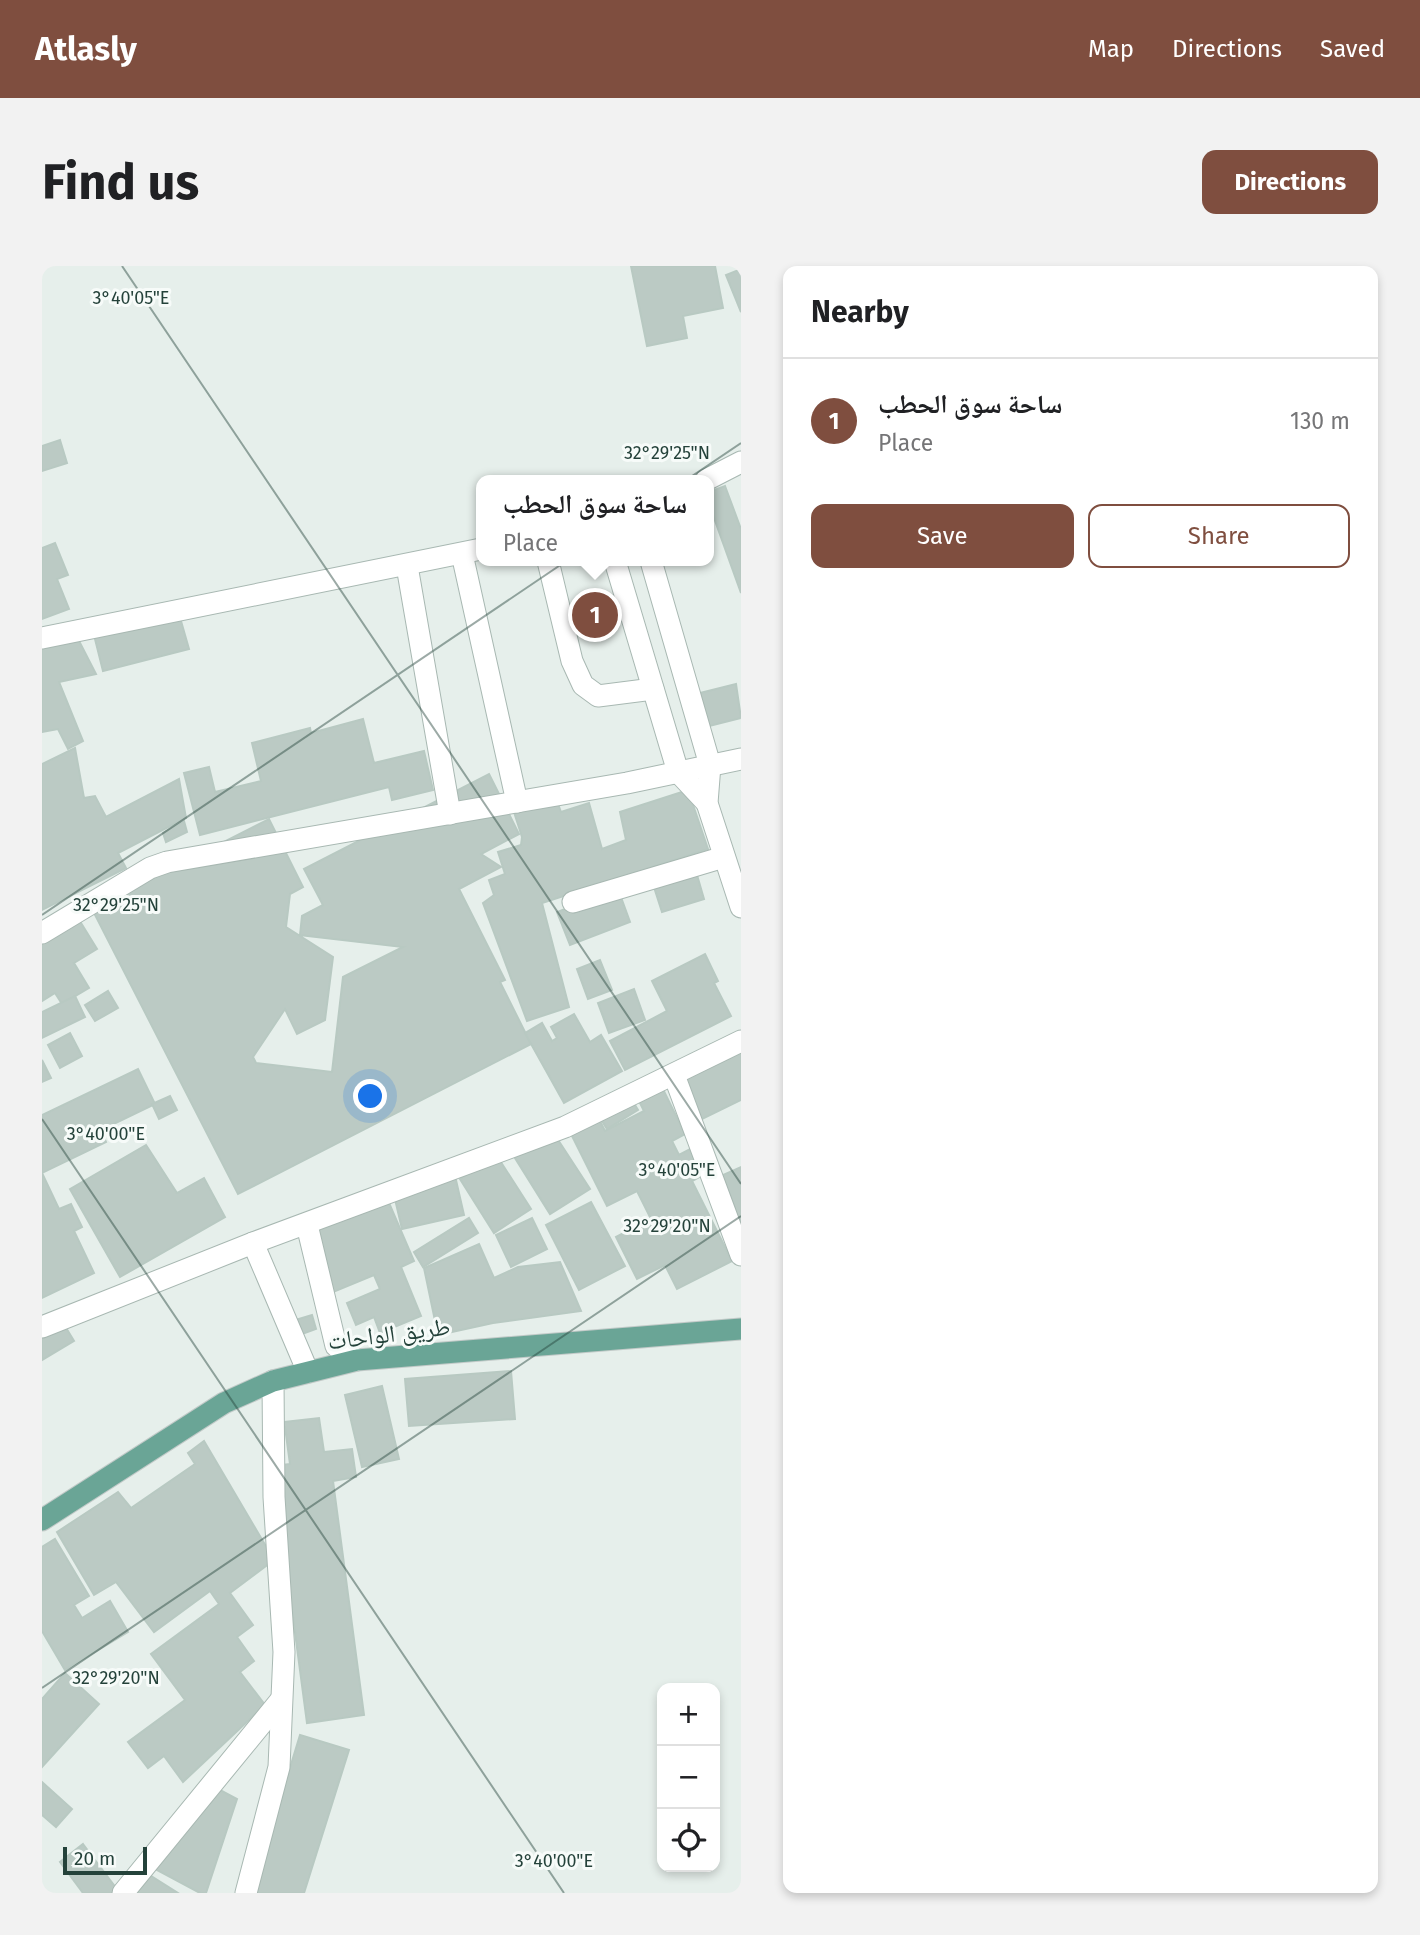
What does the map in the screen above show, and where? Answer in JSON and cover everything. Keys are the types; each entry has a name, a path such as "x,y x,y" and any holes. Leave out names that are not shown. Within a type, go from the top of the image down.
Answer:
{"main road":[{"name":"طريق الواحات","path":"42,1520 225,1403 272,1381 356,1360 741,1329"}],"street":[{"path":"714,476 741,463"},
{"path":"42,638 472,552 517,802"},
{"path":"407,566 450,814"},
{"path":"549,566 572,661 583,685 598,696 653,689"},
{"path":"616,566 678,772 707,803"},
{"path":"652,566 710,765 707,803 741,907"},
{"path":"42,933 150,868 167,862 517,802 741,759"},
{"path":"573,902 724,857"},
{"path":"42,1327 253,1243 565,1127 741,1041"},
{"path":"674,1075 741,1255"},
{"path":"307,1225 336,1346 356,1360"},
{"path":"253,1243 308,1372"},
{"path":"246,1893 279,1767 284,1652 275,1497 272,1381"},
{"path":"123,1893 281,1701"}],"building":[{"path":"631,266 715,266 723,308 683,316 687,338 647,346"},
{"path":"741,269 741,312 726,275"},
{"path":"60,440 67,463 42,471 42,446"},
{"path":"725,486 741,529 741,593 714,518 714,490"},
{"path":"55,543 68,575 57,579 69,609 42,619 42,548"},
{"path":"179,614 189,649 103,671 94,635"},
{"path":"78,639 96,674 59,682 83,741 68,749 58,729 42,732 42,645"},
{"path":"736,684 741,718 709,726 700,693"},
{"path":"363,719 374,763 424,751 433,790 392,800 389,787 200,835 184,773 209,767 215,792 261,781 252,743 310,728 311,733"},
{"path":"75,748 84,798 95,796 106,817 179,779 186,818 118,853 126,868 42,910 42,764"},
{"path":"489,774 519,834 481,854 501,867 459,889 505,980 500,982 531,1044 238,1194 92,909 269,819 303,887 290,894 286,927 333,957 325,1020 297,1034 285,1009 253,1057 256,1063 332,1072 343,977 403,947 300,935 302,916 323,905 304,869"},
{"path":"688,790 708,849 542,903 569,1007 527,1021 483,903 494,895 489,880 505,874 498,852 521,845 522,837 513,809 555,796 561,812 589,803 602,849 626,840 620,812"},
{"path":"184,821 187,832 166,842 163,833"},
{"path":"695,868 704,899 662,912 652,881"},
{"path":"618,889 630,922 570,945 557,912"},
{"path":"73,910 97,949 74,963 89,988 62,1004 55,993 42,1001 42,929"},
{"path":"705,954 718,981 714,983 731,1016 625,1070 610,1041 667,1011 652,981"},
{"path":"600,960 612,990 588,999 577,969"},
{"path":"634,989 645,1020 609,1033 598,1003"},
{"path":"108,991 118,1008 95,1021 85,1005"},
{"path":"75,996 85,1017 42,1038 42,1012"},
{"path":"574,1014 590,1042 601,1035 622,1071 564,1103 525,1033 542,1023 552,1041 557,1038 551,1027"},
{"path":"70,1033 82,1056 60,1068 48,1045"},
{"path":"741,1052 741,1100 696,1122 670,1069"},
{"path":"42,1060 51,1078 42,1082"},
{"path":"138,1069 155,1104 101,1130 106,1142 42,1173 42,1115"},
{"path":"656,1075 685,1134 672,1141 679,1155 690,1149 703,1175 692,1181 732,1261 677,1289 665,1265 637,1279 616,1237 651,1219 637,1191 607,1206 565,1122 593,1107 605,1131 644,1111 632,1087"},
{"path":"627,1092 638,1110 607,1129 596,1111"},
{"path":"170,1096 177,1110 159,1119 152,1104"},
{"path":"549,1126 590,1189 550,1214 510,1150"},
{"path":"146,1145 177,1193 204,1178 225,1217 120,1277 70,1189"},
{"path":"497,1156 531,1209 494,1233 460,1179"},
{"path":"453,1167 464,1215 402,1229 391,1182"},
{"path":"741,1167 741,1239 714,1179"},
{"path":"42,1173 59,1209 71,1204 82,1227 74,1231 94,1273 42,1298"},
{"path":"383,1189 414,1261 401,1267 421,1316 380,1333 374,1317 356,1325 347,1303 380,1289 374,1275 326,1295 308,1225"},
{"path":"591,1202 625,1266 579,1290 546,1225"},
{"path":"469,1218 478,1233 423,1267 414,1252"},
{"path":"532,1218 547,1249 511,1267 496,1235"},
{"path":"479,1244 494,1278 518,1267 560,1262 581,1311 493,1323 438,1335 424,1268"},
{"path":"57,1313 74,1341 42,1360 42,1323"},
{"path":"312,1315 316,1329 294,1337 289,1322"},
{"path":"511,1371 515,1419 409,1426 405,1379"},
{"path":"382,1386 399,1459 362,1467 345,1395"},
{"path":"319,1418 324,1452 352,1449 356,1477 333,1481 364,1715 307,1723 273,1466 290,1464 285,1427 275,1428 274,1423"},
{"path":"204,1441 274,1560 230,1593 253,1625 237,1637 254,1661 240,1672 265,1705 183,1782 164,1756 148,1768 128,1742 185,1700 151,1654 219,1604 210,1591 154,1632 116,1582 94,1595 57,1532 118,1492 131,1508 195,1464 188,1453"},
{"path":"55,1539 89,1596 74,1605 82,1618 110,1601 128,1632 65,1670 42,1631 42,1547"},
{"path":"65,1673 99,1704 42,1767 42,1699"},
{"path":"300,1735 349,1750 304,1893 252,1893"},
{"path":"42,1782 72,1809 56,1827 42,1815"},
{"path":"218,1789 237,1799 206,1893 200,1893 155,1869"},
{"path":"83,1844 118,1893 83,1893 60,1862"},
{"path":"148,1874 178,1893 132,1893"}],"place":[{"name":"ساحة سوق الحطب","path":"595,615"}]}
